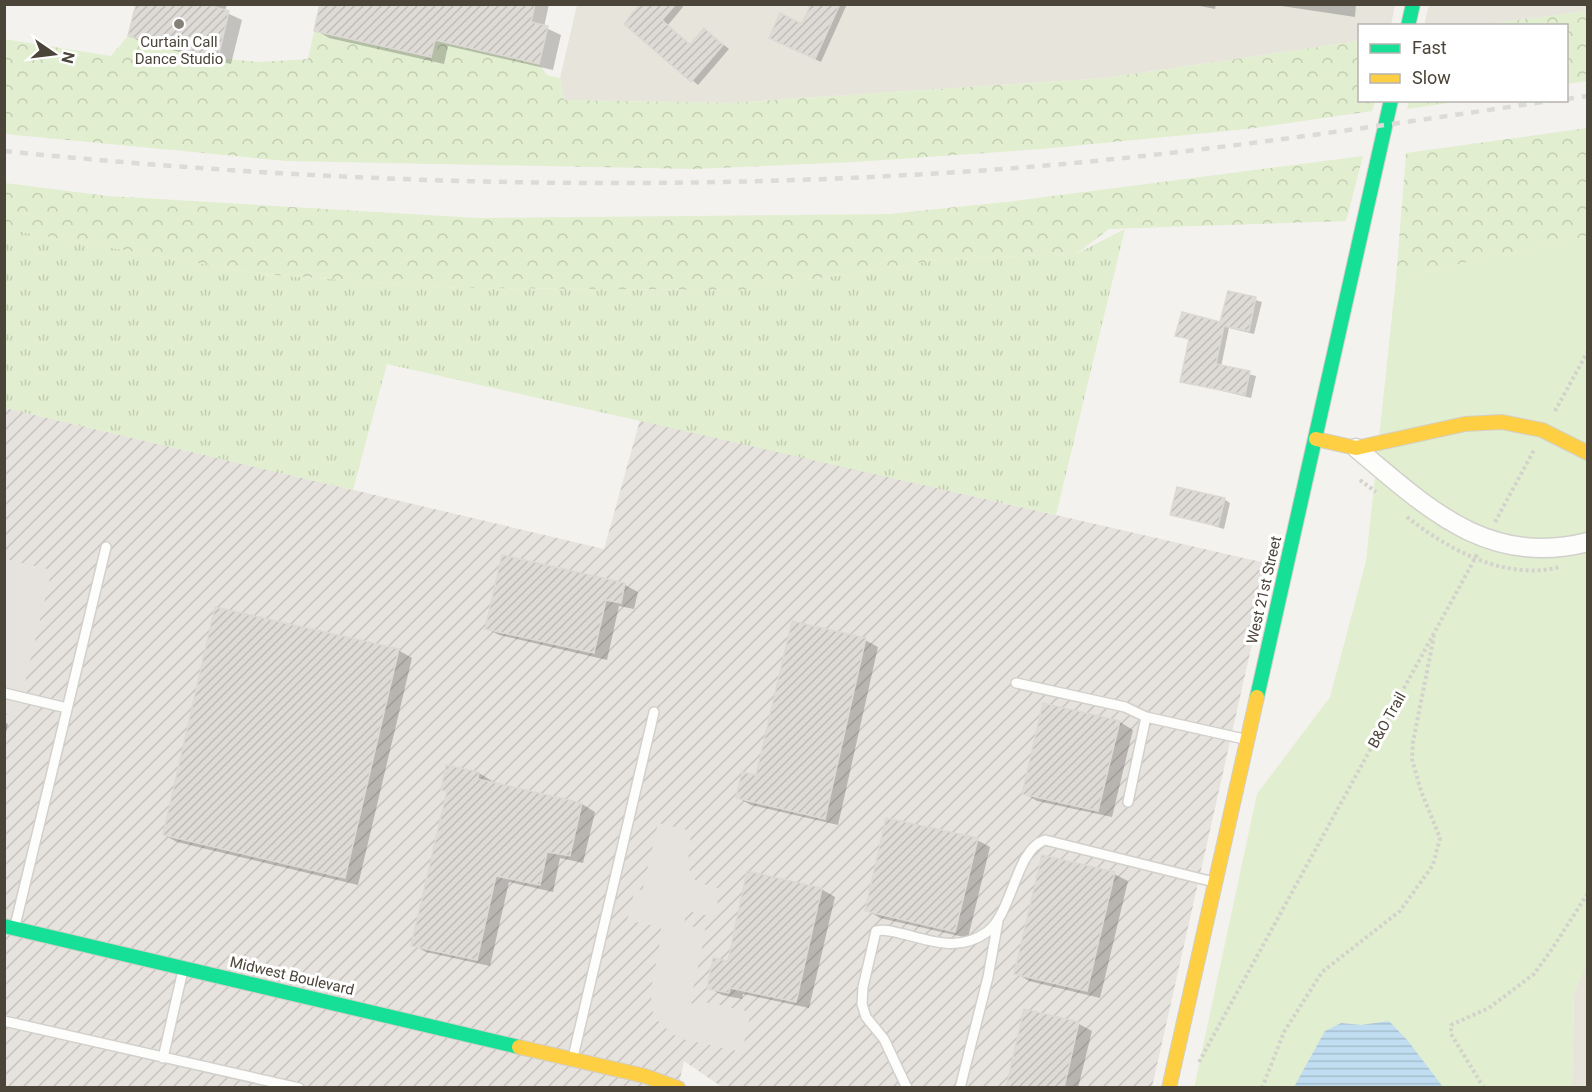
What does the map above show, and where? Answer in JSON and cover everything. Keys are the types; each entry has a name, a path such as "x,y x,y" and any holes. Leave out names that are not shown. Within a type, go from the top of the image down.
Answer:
{"street":[{"path":"1408,24 1413,4"},
{"name":"West 21st Street","path":"1169,1088 1391,102"},
{"path":"1316,439 1356,447 1485,422 1509,423 1544,430 1587,453"},
{"path":"1356,447 1443,518 1485,540 1533,549 1563,548 1587,542"},
{"name":"Midwest Boulevard","path":"9,927 572,1060 646,1083 678,1088"}],"lane":[{"path":"9,927 67,708 106,547"},
{"path":"1016,683 1125,707 1146,717 1246,740"},
{"path":"4,693 67,708"},
{"path":"572,1060 654,712"},
{"path":"1128,802 1146,717"},
{"path":"907,1088 884,1039 866,1017 862,1004 863,987 876,931 892,931 956,946 988,932 999,918 1029,852 1037,843 1045,840 1214,882"},
{"path":"960,1088 988,977 999,918"},
{"path":"163,1058 184,968"},
{"path":"4,1022 299,1088"}],"path":[{"name":"B&O Trail","path":"1196,1067 1587,351"},
{"path":"1262,1088 1284,1032 1322,972 1400,911 1433,865 1440,838 1421,790 1412,759 1413,742 1435,632"},
{"path":"1484,1088 1451,1034 1451,1025 1489,1008 1533,974 1552,950 1587,893"}],"shaded area":[{"path":"577,5 1395,5 1391,24 1358,24 1358,41 1105,78 729,103 564,100 560,78"},
{"path":"1429,5 1587,5 1587,11 1489,24 1424,24"},
{"path":"5,408 604,549 640,420 1270,564 1152,1087 722,1087 684,1061 678,1088 5,1088"},
{"path":"5,559 52,570 17,716 5,713"},
{"path":"658,823 692,831 688,851 690,874 697,882 720,889 715,917 687,911 684,924 706,930 690,1003 695,1004 696,1000 751,1012 742,1052 686,1040 672,1034 654,1017 651,1005 652,984 662,931 660,927 635,922 626,925 635,889 642,890 643,888"},
{"path":"1587,962 1587,1087 1572,1088 1574,993"}],"green space":[{"path":"1587,11 1587,81 1568,84 1568,24 1489,24"},
{"path":"314,31 431,57 435,40 539,64 547,75 560,78 564,100 729,103 1105,78 1358,41 1358,102 1375,102 1372,111 1247,129 1042,149 855,162 695,169 286,161 5,134 4,39 111,56 128,36 218,58 259,62 308,59"},
{"path":"1409,102 1455,102 1407,109"},
{"path":"1587,128 1587,236 1396,278 1406,153"},
{"path":"1363,156 1346,221 1109,229 1076,254 944,259 742,290 459,288 260,274 5,229 5,183 108,196 478,218 889,214 1015,201"},
{"path":"5,229 260,274 459,288 742,290 944,259 1076,254 1125,229 1056,515 387,364 353,490 5,408"},
{"path":"1587,236 1588,962 1574,993 1572,1087 1194,1088 1257,794 1330,697 1366,561 1396,278"}],"water":[{"path":"1389,1021 1408,1041 1443,1087 1294,1087 1325,1031 1341,1023 1361,1025"}],"building":[{"name":"Curtain Call Dance Studio","path":"136,4 204,4 229,11 218,58 128,36"},
{"path":"320,4 535,4 531,22 548,26 539,64 435,40 431,57 314,31"},
{"path":"640,4 676,4 662,20 690,45 704,28 723,45 691,82 624,24"},
{"path":"811,4 840,4 815,59 769,38 780,13 802,24"},
{"path":"1228,291 1256,297 1249,331 1224,326 1216,364 1250,371 1245,395 1180,382 1189,339 1175,336 1182,312 1220,322"},
{"path":"1177,487 1225,498 1218,526 1170,515"},
{"path":"502,555 625,583 621,603 606,600 594,653 485,629"},
{"path":"215,607 399,649 345,878 163,835"},
{"path":"792,621 866,638 825,819 736,798 742,772 756,775"},
{"path":"1043,703 1120,721 1098,811 1022,794"},
{"path":"446,765 479,772 478,779 582,803 570,856 547,852 540,885 496,876 477,960 411,946 447,791 441,790"},
{"path":"886,818 978,838 955,932 865,911"},
{"path":"1042,855 1115,872 1087,991 1014,974"},
{"path":"747,871 822,888 796,1002 730,988 729,993 707,989 713,958 728,961"},
{"path":"1024,1009 1079,1022 1064,1088 1006,1088"}],"railway":[{"path":"1568,99 1588,96"},
{"path":"4,151 125,162 368,178 489,182 731,182 974,171 1121,158 1267,141 1543,102"}],"traffic: fast":[{"path":"1408,24 1413,4"},
{"path":"1257,697 1391,102"},
{"path":"4,926 519,1047"}],"traffic: slow":[{"path":"1316,439 1356,448 1465,424 1502,422 1542,430 1588,453"},
{"path":"1169,1088 1257,697"},
{"path":"519,1047 645,1076 678,1088"}],"place":[{"name":"Curtain Call Dance Studio","path":"179,24"}]}
